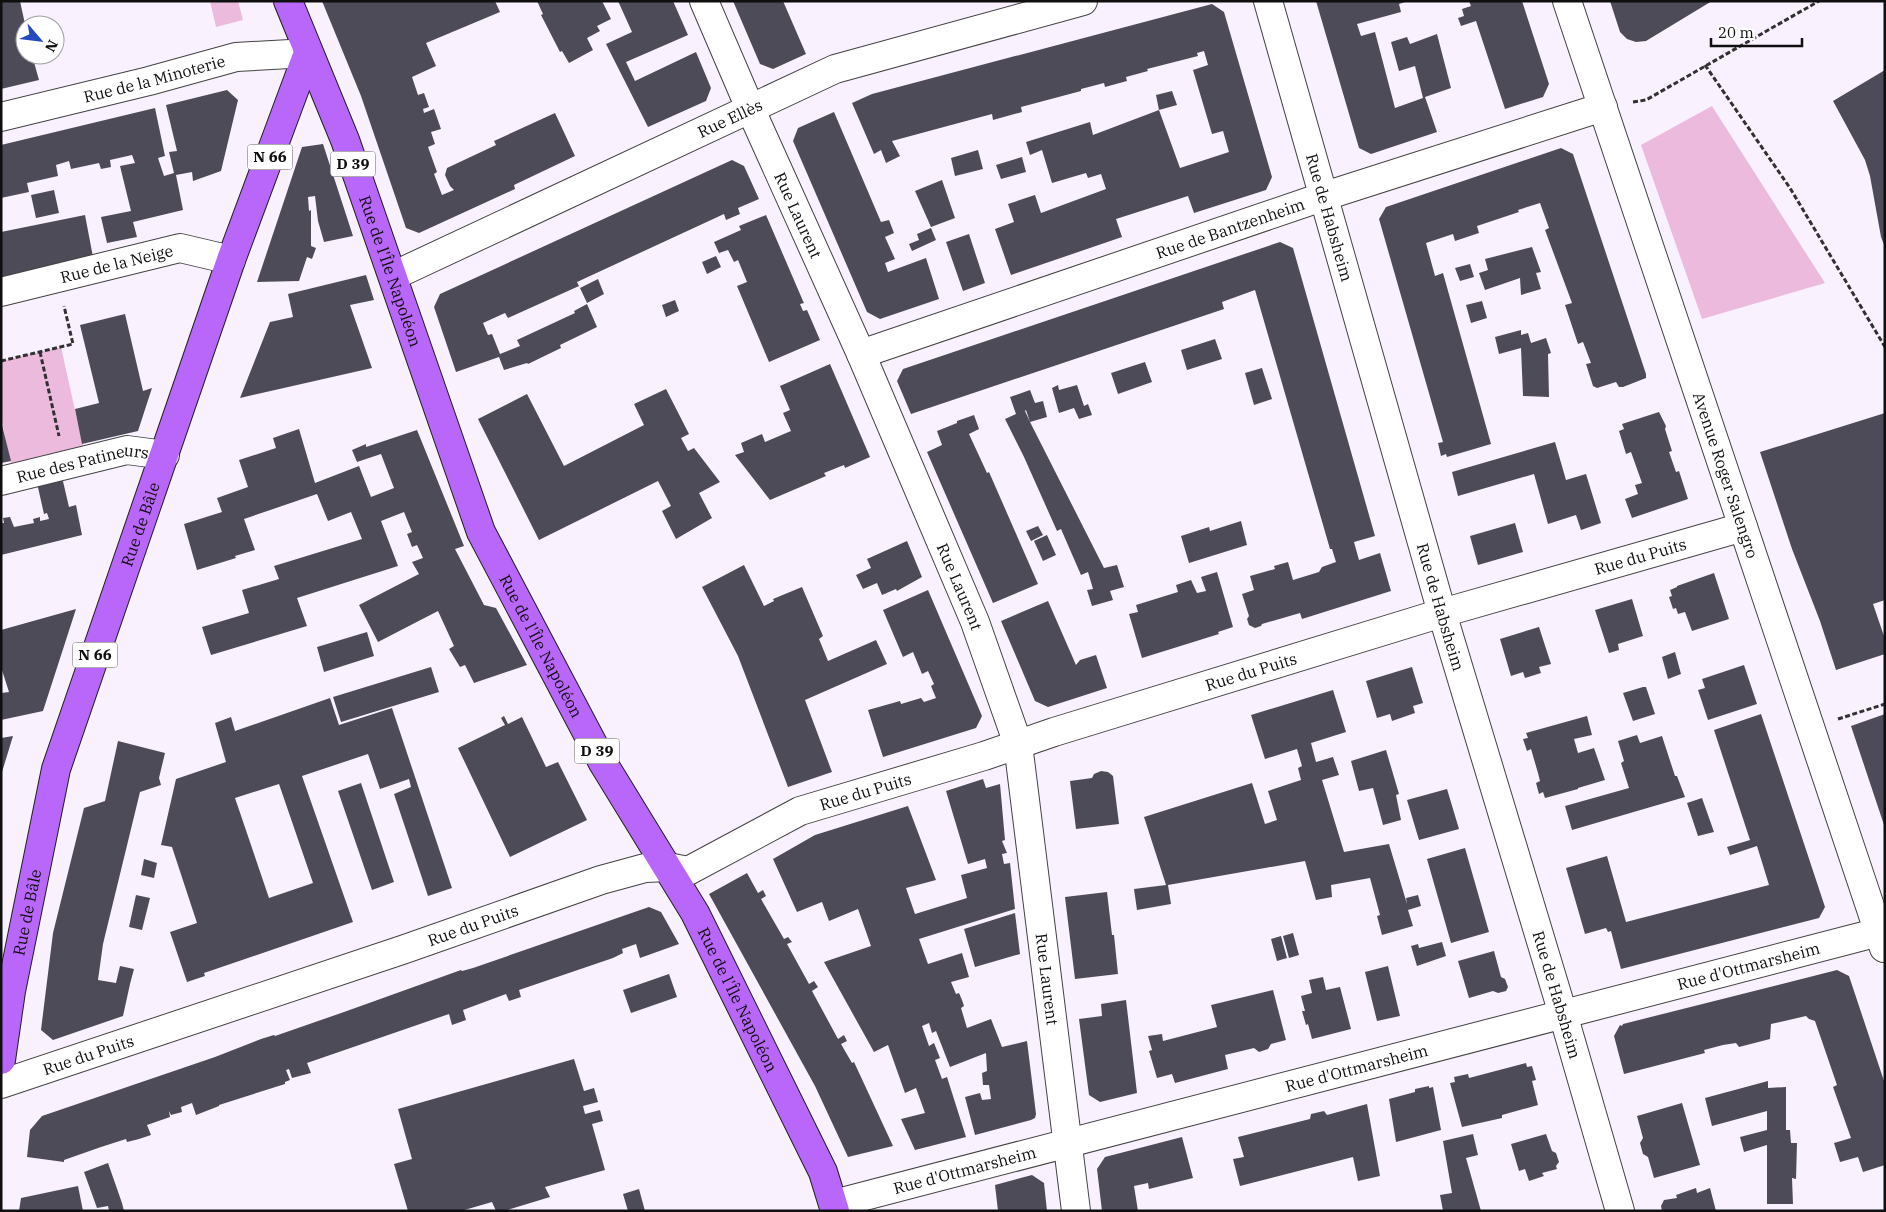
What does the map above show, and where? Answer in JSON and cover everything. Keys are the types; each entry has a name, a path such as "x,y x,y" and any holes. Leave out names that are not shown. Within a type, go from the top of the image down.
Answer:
{"main road":[{"path":"288,1 308,53"},
{"name":"Rue de Bâle","path":"1,1060 11,991 56,769 231,260 308,53"},
{"name":"Rue de l'Île Napoléon","path":"308,53 345,140 481,532 603,763 668,867 694,913 823,1172 834,1208"}],"street":[{"name":"Rue Laurent","path":"704,1 861,354 975,622 1018,744 1076,1211"},
{"name":"Rue Ellès","path":"393,276 835,69 1083,1"},
{"name":"Rue de Habsheim","path":"1268,1 1442,613 1563,1014 1620,1211"},
{"name":"Avenue Roger Salengro","path":"1567,1 1882,941"},
{"name":"Rue de la Minoterie","path":"1,117 149,81 236,57 308,53"},
{"name":"Rue de Bantzenheim","path":"861,354 1325,196 1603,108"},
{"name":"Rue de la Neige","path":"1,292 180,248 231,260"},
{"name":"Rue des Patineurs","path":"1,481 127,450 165,455"},
{"name":"Rue du Puits","path":"1,1084 395,952 601,880 645,868 668,867 688,871 800,811 984,756 1442,613 1742,527"},
{"name":"Rue d'Ottmarsheim","path":"834,1208 1067,1144 1563,1014 1882,941"}],"path":[{"path":"1603,108 1646,100 1704,65 1820,1"},
{"path":"1704,65 1790,188 1885,347"},
{"path":"1,361 73,344 57,279"},
{"path":"40,352 65,466"},
{"path":"1813,738 1836,720 1885,704"}],"shaded area":[{"path":"210,1 238,1 243,20 216,27"},
{"path":"1712,106 1825,283 1702,319 1641,145"},
{"path":"61,347 86,460 14,478 1,417 1,361"}],"building":[{"path":"1,1 20,1 23,15 15,15 15,65 35,65 39,80 1,89"},
{"path":"322,1 495,1 500,12 426,43 436,66 412,77 418,95 424,93 429,107 423,109 424,113 434,109 441,129 431,132 435,144 428,147 437,172 434,174 442,195 454,190 445,175 447,168 496,145 494,141 555,113 575,156 514,185 515,189 419,233 406,228 361,96"},
{"path":"537,1 602,1 611,19 597,26 600,31 587,38 593,50 569,63 562,51 560,52 541,15 543,14"},
{"path":"618,1 673,1 688,35 626,62 635,81 696,52 711,88 706,101 648,127 606,44 632,32"},
{"path":"733,1 783,1 806,54 773,69 760,64"},
{"path":"1316,1 1408,1 1399,4 1401,12 1357,24 1361,36 1375,32 1395,108 1423,98 1415,66 1399,71 1391,42 1407,37 1410,44 1437,34 1451,88 1425,97 1437,132 1371,154 1359,148"},
{"path":"1469,1 1522,1 1549,84 1543,97 1505,109 1476,21 1461,26 1458,18 1464,16 1462,9 1471,6"},
{"path":"1610,1 1712,1 1646,41 1636,42 1627,39 1620,32"},
{"path":"1212,4 1224,12 1272,177 1266,190 1194,213 1188,196 1116,219 1122,237 1011,275 995,229 1014,222 1008,204 1035,195 1041,213 1106,189 1101,174 1088,178 1086,173 1052,183 1042,150 1030,155 1026,142 1090,122 1093,135 1159,110 1180,168 1229,152 1223,131 1212,134 1193,70 1208,65 1204,51 1197,53 1198,56 1147,69 1148,71 1126,77 1127,81 1105,87 1104,83 1021,107 1022,112 993,120 992,114 892,141 900,156 886,163 881,150 874,154 852,103 872,94"},
{"path":"1885,70 1885,247 1881,237 1870,176 1865,160 1833,101"},
{"path":"227,90 238,100 221,171 193,181 192,172 176,175 183,210 133,222 137,237 107,243 101,217 131,211 120,166 135,163 132,155 110,160 111,167 101,169 99,163 71,169 69,161 56,165 58,176 27,183 29,192 1,198 1,145 155,108 165,156 158,158 164,176 174,173 169,152 177,151 166,105"},
{"path":"1172,91 1177,105 1159,110 1156,95"},
{"path":"834,112 881,222 889,220 894,233 885,237 895,259 885,263 888,272 926,258 939,299 880,319 867,312 793,141 798,128"},
{"path":"323,144 353,236 324,242 318,221 315,196 308,197 309,211 311,210 311,246 316,248 312,259 307,257 299,281 257,282 302,147"},
{"path":"1561,148 1573,154 1646,378 1623,387 1619,387 1616,382 1597,388 1593,386 1586,364 1591,363 1583,342 1578,344 1565,305 1572,303 1545,230 1549,228 1540,203 1477,226 1479,233 1455,241 1453,234 1426,243 1435,276 1443,273 1491,444 1447,457 1446,454 1441,456 1438,443 1443,442 1379,219 1386,207"},
{"path":"978,150 983,169 955,176 951,158"},
{"path":"1022,157 1026,172 1001,179 996,165"},
{"path":"732,160 744,166 759,199 738,208 740,214 726,220 724,214 577,282 579,286 508,318 505,313 483,323 488,335 492,334 500,354 520,346 517,340 575,313 574,311 587,304 597,327 560,345 561,348 528,364 504,370 499,357 456,372 434,307 440,294"},
{"path":"942,180 955,218 931,227 915,191"},
{"path":"54,190 59,213 36,218 31,195"},
{"path":"85,215 93,257 1,278 1,232"},
{"path":"766,215 804,303 800,304 803,311 807,310 820,340 769,362 737,286 747,282 738,260 734,262 728,250 719,253 714,242 741,230 739,226"},
{"path":"931,228 936,240 912,251 909,244 919,240 917,234"},
{"path":"969,234 985,283 963,291 946,242"},
{"path":"1280,242 1293,248 1375,536 1354,542 1359,560 1380,553 1391,591 1302,619 1300,613 1262,624 1255,628 1249,625 1247,619 1249,616 1242,594 1254,590 1250,576 1275,569 1274,566 1288,562 1293,580 1319,572 1322,567 1336,562 1332,549 1330,549 1255,290 1222,302 1224,309 911,414 897,381 903,369"},
{"path":"1532,247 1541,272 1536,273 1541,289 1521,295 1520,278 1485,290 1479,273 1488,270 1485,259"},
{"path":"716,256 721,267 707,274 702,262"},
{"path":"1470,264 1474,277 1460,281 1455,268"},
{"path":"366,275 374,300 350,305 372,368 240,398 270,322 293,317 288,294"},
{"path":"598,279 604,294 587,303 580,288"},
{"path":"675,300 679,311 666,317 662,305"},
{"path":"1482,301 1487,318 1471,323 1466,305"},
{"path":"125,314 143,391 152,388 138,431 82,444 75,409 99,403 80,325"},
{"path":"1521,330 1521,335 1528,333 1531,343 1546,338 1551,353 1548,354 1549,397 1523,396 1521,348 1499,354 1495,337"},
{"path":"1215,339 1222,359 1187,370 1181,350"},
{"path":"1145,362 1152,382 1118,394 1111,373"},
{"path":"830,364 870,457 845,468 844,465 824,473 826,476 770,500 735,455 744,452 741,443 762,434 765,442 791,431 783,413 790,410 780,386"},
{"path":"1262,368 1272,399 1254,405 1245,373"},
{"path":"1058,385 1059,390 1077,385 1084,406 1088,404 1092,415 1079,419 1074,408 1059,413 1052,388"},
{"path":"666,389 689,434 681,438 688,451 694,448 720,482 699,493 712,518 676,539 662,511 671,506 658,481 539,540 478,419 527,394 564,466 644,425 634,404"},
{"path":"1030,390 1035,403 1043,401 1047,417 1030,422 1104,568 1117,565 1124,587 1110,591 1113,600 1092,606 1087,590 1093,589 1088,572 1081,575 1061,529 1057,531 1005,419 1016,414 1010,397"},
{"path":"1659,412 1666,426 1665,429 1672,451 1669,452 1676,472 1679,471 1688,499 1632,518 1625,499 1638,494 1635,485 1642,483 1631,452 1626,454 1619,431 1624,429 1622,424"},
{"path":"1885,413 1885,600 1873,604 1885,639 1885,654 1836,670 1820,621 1792,549 1760,452"},
{"path":"974,415 979,429 969,434 987,473 989,472 1038,584 993,603 927,452 942,445 937,431"},
{"path":"1,421 11,461 1,463"},
{"path":"299,429 315,483 359,466 371,497 394,488 381,454 357,462 352,450 366,444 366,447 417,430 464,546 455,549 484,605 496,608 527,665 474,683 465,665 460,667 449,649 454,646 438,611 378,642 359,605 419,574 412,562 423,558 417,545 412,547 407,534 412,532 404,512 381,521 398,566 297,598 307,626 211,655 202,627 249,613 242,590 279,579 274,566 362,539 351,512 328,521 317,494 244,519 255,550 197,570 184,524 222,512 217,498 248,487 239,460 276,448 273,438"},
{"path":"1555,442 1566,480 1586,474 1601,523 1581,530 1576,515 1548,524 1534,474 1458,496 1452,472"},
{"path":"62,477 69,507 76,505 82,535 1,555 1,523 4,523 3,518 10,517 14,527 34,523 33,519 40,517 40,521 49,519 47,513 44,514 37,483"},
{"path":"1241,521 1247,545 1189,563 1181,536 1209,527 1210,531"},
{"path":"1515,523 1523,552 1478,565 1470,536"},
{"path":"1038,526 1043,535 1031,541 1026,531"},
{"path":"1047,535 1056,555 1043,561 1034,541"},
{"path":"907,541 922,577 897,591 896,589 882,595 877,583 863,589 856,575 871,568 867,559"},
{"path":"744,565 764,606 774,601 773,599 802,587 823,636 819,639 828,661 876,640 887,664 805,700 832,772 788,787 738,656 702,587"},
{"path":"1217,572 1233,627 1218,632 1219,634 1142,658 1129,614 1138,612 1136,605 1178,592 1176,585 1191,580 1197,593 1206,591 1201,577"},
{"path":"1714,573 1729,619 1692,631 1685,612 1678,614 1676,608 1673,609 1669,597 1672,596 1670,590"},
{"path":"928,590 982,716 976,728 883,757 868,710 900,701 901,704 921,698 924,702 936,698 931,686 934,684 928,671 922,674 913,652 903,657 883,610"},
{"path":"1632,599 1643,636 1618,644 1619,650 1609,653 1595,610"},
{"path":"1048,601 1076,665 1080,660 1096,655 1107,688 1048,707 1035,701 1001,621"},
{"path":"76,609 43,711 1,720 1,693 9,692 1,667 1,630"},
{"path":"1539,627 1551,664 1539,667 1541,673 1525,678 1523,672 1511,676 1500,639"},
{"path":"367,632 374,656 324,672 317,647"},
{"path":"1675,652 1681,674 1668,679 1662,657"},
{"path":"1744,665 1757,704 1708,720 1698,690 1705,688 1702,679"},
{"path":"431,667 439,692 341,722 333,697"},
{"path":"1412,667 1423,703 1413,706 1415,713 1392,721 1390,714 1377,718 1366,681"},
{"path":"1646,687 1655,714 1633,721 1623,693"},
{"path":"1333,690 1346,732 1311,743 1316,762 1333,757 1339,775 1322,780 1344,852 1389,844 1407,904 1406,898 1418,895 1421,906 1408,910 1413,926 1382,935 1377,916 1380,915 1370,878 1331,885 1332,897 1316,900 1305,861 1168,885 1171,904 1137,910 1134,889 1166,885 1144,817 1252,783 1265,824 1277,820 1268,791 1301,780 1298,768 1302,766 1297,749 1265,759 1251,715"},
{"path":"330,698 339,725 392,708 452,888 428,896 394,794 411,787 409,779 380,789 368,754 302,776 353,922 204,973 205,976 187,982 170,932 197,923 172,847 161,845 176,779 226,762 215,723 231,717 235,731","holes":["279,784 313,883 269,898 235,798"]},
{"path":"1761,714 1825,907 1819,918 1621,969 1611,931 1608,932 1606,928 1585,934 1566,868 1607,856 1626,922 1769,885 1757,846 1730,855 1727,847 1750,840 1714,730"},
{"path":"1885,714 1885,825 1884,825 1851,726"},
{"path":"504,716 508,724 522,717 546,767 558,762 587,820 510,857 458,748 505,725 501,718"},
{"path":"1587,716 1592,735 1574,739 1578,753 1594,748 1605,780 1545,798 1543,792 1539,794 1536,783 1540,781 1538,773 1531,749 1527,751 1523,739 1528,738 1526,733"},
{"path":"1637,735 1640,743 1662,736 1675,776 1677,776 1685,797 1572,830 1565,806 1629,788 1621,763 1624,761 1618,741"},
{"path":"13,736 2,772 1,772 1,738"},
{"path":"118,741 165,753 159,778 161,785 140,792 103,944 98,980 116,983 120,966 134,969 123,1016 53,1040 41,1030 53,933 84,808 105,801"},
{"path":"1386,750 1399,794 1396,795 1401,820 1383,825 1373,788 1359,791 1351,761"},
{"path":"1101,771 1108,772 1113,776 1119,824 1076,829 1070,781 1092,778 1094,774"},
{"path":"983,779 986,788 1000,784 1005,840 1002,841 1007,853 1002,854 1004,864 1010,863 1015,909 919,939 928,964 962,953 969,977 951,982 956,994 959,993 962,1000 964,1006 961,1008 967,1028 991,1019 1002,1047 1027,1041 1036,1114 1035,1118 1031,1120 975,1135 965,1097 980,1093 982,1100 991,1099 989,1085 983,1085 982,1073 987,1071 986,1053 950,1067 936,1031 932,1033 929,1023 922,1026 929,1046 934,1043 940,1058 935,1060 942,1079 947,1077 966,1137 915,1150 901,1119 925,1113 916,1088 905,1093 888,1045 874,1052 824,962 871,946 858,909 829,921 822,902 797,912 773,859 815,835 908,806 936,880 906,888 915,914 967,898 961,875 987,868 985,859 968,864 946,791"},
{"path":"361,783 394,882 372,890 338,791"},
{"path":"1447,789 1459,829 1419,840 1407,800"},
{"path":"1702,798 1714,832 1698,836 1687,803"},
{"path":"1465,848 1489,932 1451,943 1427,859"},
{"path":"144,859 157,863 154,878 141,875"},
{"path":"747,873 758,893 763,890 766,896 761,899 784,939 788,937 792,942 787,944 809,984 814,981 818,987 812,991 838,1039 844,1035 847,1041 841,1044 852,1063 854,1062 893,1146 848,1157 815,1086 709,894"},
{"path":"1107,892 1118,974 1075,979 1065,897"},
{"path":"136,895 150,898 142,930 129,927"},
{"path":"649,907 661,912 679,944 640,958 636,944 622,949 623,953 613,958 519,990 521,997 509,1001 506,994 463,1010 466,1020 452,1025 449,1014 307,1063 311,1073 292,1078 289,1069 286,1070 290,1080 285,1082 285,1084 219,1105 196,1115 192,1103 181,1107 182,1112 171,1115 169,1111 170,1117 147,1125 151,1135 139,1139 127,1142 126,1139 64,1160 64,1162 27,1157 30,1130 42,1116 461,970 473,968"},
{"path":"1015,913 1020,954 975,967 964,929"},
{"path":"1293,933 1299,955 1289,958 1283,936"},
{"path":"1281,936 1287,958 1277,961 1271,939"},
{"path":"1442,942 1446,956 1417,966 1411,946 1418,944 1419,948"},
{"path":"1494,951 1501,977 1505,979 1508,987 1506,991 1498,993 1493,991 1469,998 1458,961"},
{"path":"1388,966 1400,1016 1377,1021 1365,972"},
{"path":"1837,970 1849,976 1885,1084 1885,1165 1863,1172 1858,1157 1840,1162 1834,1143 1851,1138 1833,1087 1837,1085 1815,1021 1806,1016 1771,1024 1770,1039 1739,1047 1736,1043 1723,1045 1704,1050 1705,1053 1624,1074 1614,1036 1620,1025"},
{"path":"669,974 677,997 631,1013 623,990"},
{"path":"1323,977 1326,990 1340,987 1351,1029 1312,1039 1302,1011 1305,1011 1301,996 1312,993 1309,980"},
{"path":"1273,990 1286,1040 1271,1044 1268,1049 1259,1052 1254,1048 1225,1055 1228,1069 1175,1083 1172,1074 1157,1078 1149,1051 1152,1050 1148,1036 1162,1034 1163,1041 1217,1027 1211,1005"},
{"path":"1126,1000 1137,1093 1100,1102 1089,1095 1079,1019 1102,1016 1101,1004"},
{"path":"574,1059 584,1091 594,1088 598,1102 583,1106 585,1114 600,1110 603,1121 592,1124 605,1170 545,1187 550,1197 504,1211 496,1211 492,1202 461,1211 408,1211 394,1164 412,1159 398,1109"},
{"path":"1526,1063 1527,1067 1532,1066 1536,1080 1532,1081 1538,1105 1502,1115 1502,1118 1462,1127 1450,1083 1455,1082 1454,1077 1468,1074 1469,1078"},
{"path":"1768,1081 1768,1088 1786,1087 1786,1130 1790,1130 1791,1143 1797,1143 1796,1179 1792,1178 1793,1204 1767,1204 1767,1145 1744,1152 1740,1137 1767,1130 1767,1111 1712,1126 1705,1098"},
{"path":"1429,1086 1429,1088 1433,1087 1441,1130 1396,1142 1389,1099"},
{"path":"1682,1103 1700,1165 1654,1178 1648,1157 1643,1154 1640,1143 1643,1138 1637,1116"},
{"path":"1367,1104 1380,1176 1358,1181 1353,1157 1240,1186 1233,1159 1244,1157 1238,1137 1310,1119 1311,1114 1324,1111 1327,1115"},
{"path":"1473,1134 1478,1155 1466,1158 1481,1211 1443,1211 1440,1195 1452,1193 1443,1141"},
{"path":"1546,1134 1552,1151 1556,1153 1559,1162 1556,1166 1557,1169 1542,1173 1544,1176 1529,1181 1525,1169 1519,1171 1511,1144"},
{"path":"1182,1137 1193,1178 1149,1189 1148,1183 1134,1186 1138,1211 1102,1211 1097,1169 1105,1157"},
{"path":"108,1163 124,1211 109,1211 108,1206 97,1208 84,1172"},
{"path":"1032,1175 1044,1183 1047,1211 998,1211 995,1185"},
{"path":"78,1186 83,1211 19,1211 21,1198"},
{"path":"1696,1188 1697,1193 1710,1188 1716,1211 1662,1211 1661,1206 1664,1200 1677,1198 1676,1195"},
{"path":"639,1189 645,1211 628,1211 623,1194"}]}
